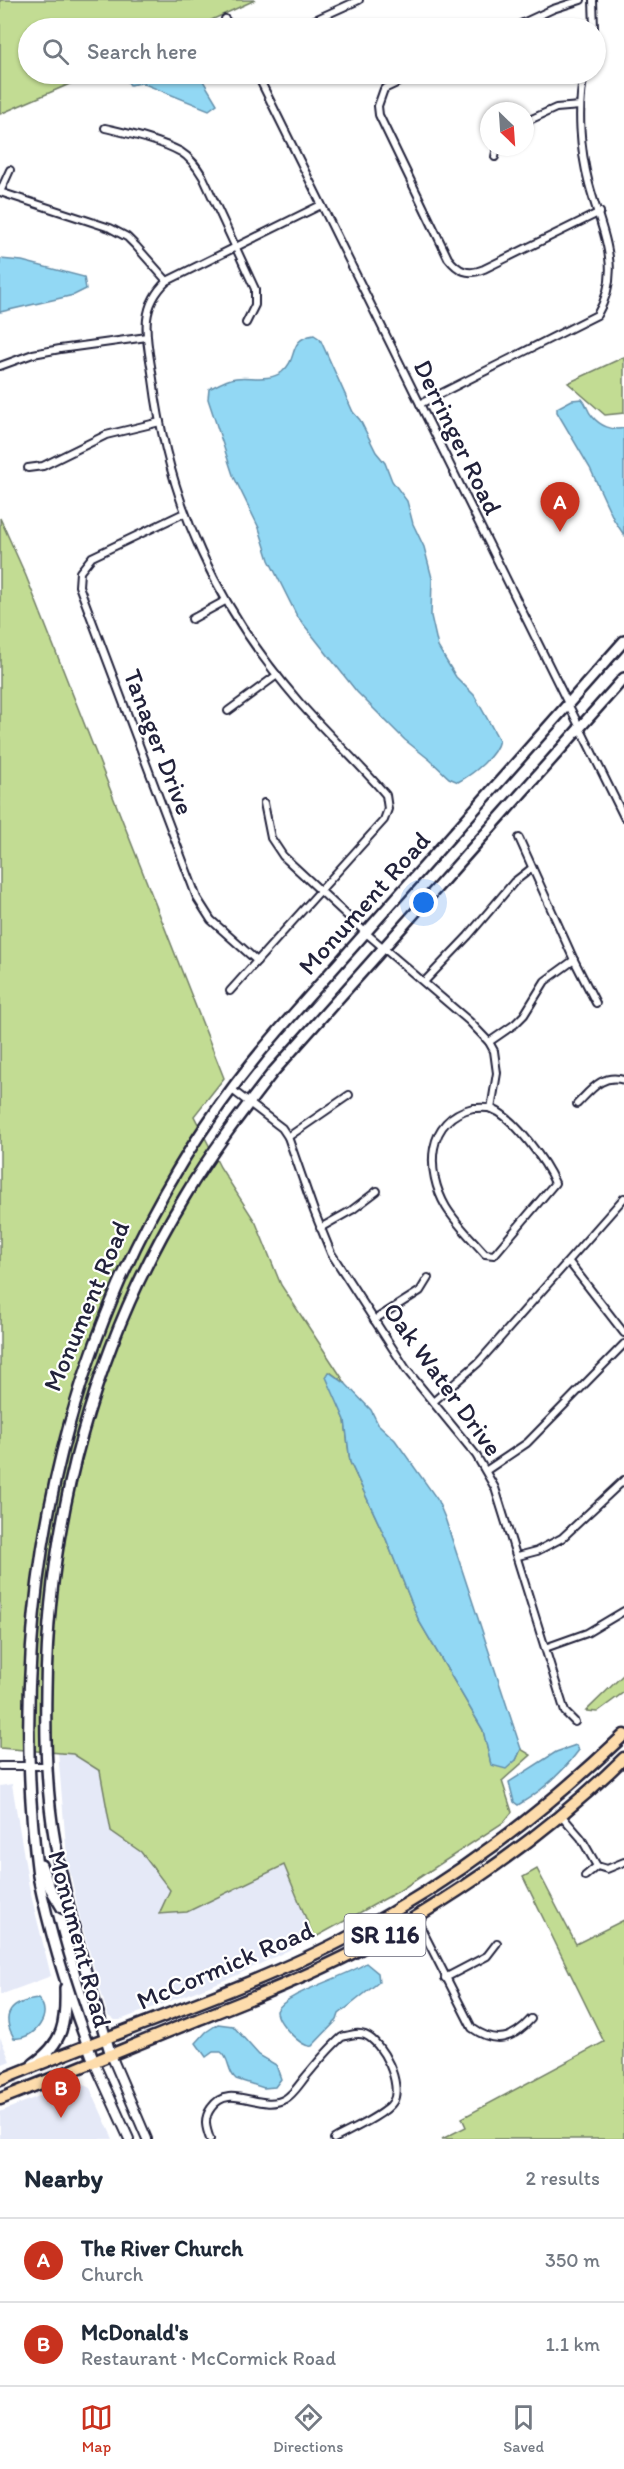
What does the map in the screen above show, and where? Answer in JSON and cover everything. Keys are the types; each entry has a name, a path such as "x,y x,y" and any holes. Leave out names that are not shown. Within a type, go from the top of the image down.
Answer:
{"main road":[{"name":"Monument Road","path":"94,2062 45,1908 33,1843 24,1766 22,1692 32,1562 45,1487 68,1401 92,1333 134,1240 184,1153 231,1089 259,1053 624,641"},
{"name":"Monument Road","path":"111,2055 78,1949 69,1910 54,1840 46,1766 46,1651 51,1595 67,1491 80,1440 104,1366 150,1258 201,1171 249,1103 273,1072 383,947 624,678"},
{"name":"McCormick Road","path":"0,2080 253,1981 345,1939 431,1890 500,1843 624,1735"},
{"name":"McCormick Road","path":"0,2099 272,1990 416,1918 517,1849 561,1815 624,1758"},
{"path":"517,1849 526,1822"},
{"path":"33,1843 50,1888 62,1908 69,1910"},
{"path":"497,1863 501,1852 500,1843"},
{"path":"358,1949 365,1936 414,1906 431,1890"},
{"path":"272,1990 287,1977 337,1954 344,1947 345,1939"},
{"path":"22,2071 43,2057 55,2043 63,2028 66,2008 64,1973"}],"street":[{"path":"319,18 359,0"},
{"path":"534,18 580,0"},
{"path":"593,0 594,18"},
{"name":"Derringer Road","path":"262,84 624,817"},
{"path":"395,84 384,89 378,106 381,121 454,266 463,271 475,273 600,212"},
{"path":"583,84 580,106 583,150 589,184 615,244"},
{"path":"534,118 556,108 580,106"},
{"path":"105,128 168,147 194,162 236,247 256,296 251,316 246,323"},
{"path":"10,170 0,192 110,228 126,237 167,282"},
{"path":"230,991 384,820 388,809 386,795 319,724 277,675 250,640 225,601 184,513 168,464 146,323 150,301 167,282 321,206"},
{"path":"420,404 597,315 614,296"},
{"path":"0,366 33,354 147,336"},
{"path":"28,468 43,466 106,435 160,422"},
{"name":"Tanager Drive","path":"184,513 86,562 80,572 79,586 197,898 211,920 257,961"},
{"path":"192,619 225,601"},
{"path":"228,711 277,675"},
{"path":"264,803 267,826 276,848 366,933 469,1021 489,1042 494,1051 497,1073 491,1108"},
{"path":"519,838 596,1003"},
{"path":"424,982 468,936 514,882 532,868"},
{"path":"489,1042 520,1019 545,981 574,960"},
{"path":"577,1104 602,1080 616,1077 624,1080"},
{"name":"Oak Water Drive","path":"231,1089 282,1128 288,1137 331,1252 411,1377 487,1470 502,1504 565,1712 575,1722"},
{"path":"288,1137 349,1095"},
{"path":"491,1108 529,1141 549,1168 555,1183 494,1255 486,1254 459,1226 445,1206 438,1188 432,1151 437,1133 449,1119 466,1109 491,1108"},
{"path":"321,1228 352,1210 377,1191"},
{"path":"433,1402 462,1380 478,1363 624,1198"},
{"path":"569,1262 624,1333"},
{"path":"374,1320 420,1291 428,1278"},
{"path":"487,1470 527,1443 624,1344"},
{"path":"518,1556 537,1551 562,1538 624,1480"},
{"path":"545,1648 587,1634 624,1611"},
{"path":"0,1766 46,1766"},
{"path":"561,1815 581,1838 597,1866 607,1869 624,1862"},
{"path":"585,1876 597,1866"},
{"path":"416,1918 472,2028 490,2037 503,2038 520,2031 531,2019"},
{"path":"445,1978 487,1956 497,1943"},
{"path":"210,2139 206,2127 209,2110 218,2101 231,2096 265,2103 283,2101 342,2037 358,2034 376,2042 387,2060 397,2088 391,2105 334,2139"},
{"name":"Monument Road","path":"111,2055 147,2139"},
{"name":"Monument Road","path":"94,2062 129,2139"}],"shaded area":[{"path":"58,1752 73,1754 100,1771 111,1831 141,1852 170,1890 160,1914 224,1893 284,1865 314,1938 233,1977 120,2020 114,2020 108,2016 80,1919 67,1857"},
{"path":"12,1784 29,1887 51,1976 0,1995 0,1786"},
{"path":"0,2037 10,2061 0,2065"},
{"path":"76,2081 90,2088 113,2139 0,2139 0,2112"}],"green space":[{"path":"0,0 255,0 216,18 18,18 18,84 70,84 0,114"},
{"path":"624,357 624,413 605,415 568,383"},
{"path":"0,518 26,576 224,1078 194,1116 220,1167 256,1223 281,1285 346,1384 330,1372 327,1376 345,1420 350,1462 386,1539 419,1621 483,1730 491,1764 516,1760 521,1749 531,1755 502,1781 512,1812 504,1822 399,1891 314,1938 284,1865 187,1912 159,1914 170,1890 141,1852 111,1831 100,1771 73,1754 0,1748"},
{"path":"624,1674 624,1692 597,1712 586,1711"},
{"path":"537,1869 576,1944 624,1920 624,2139 442,2139 466,2127 462,2118 604,2042 523,1877"}],"water":[{"path":"144,84 205,84 217,104 209,110"},
{"path":"0,259 22,261 84,277 86,289 74,295 0,312"},
{"path":"314,335 320,339 353,412 385,463 392,481 407,501 413,524 424,547 432,578 431,616 438,647 456,677 474,695 499,740 489,758 458,782 449,778 405,740 357,692 297,616 269,560 259,528 233,475 208,399 209,389 229,380 265,378 282,372 287,367 296,345 306,337"},
{"path":"582,399 590,414 599,423 611,428 624,428 624,535 614,520 590,468 557,412 557,408 572,400"},
{"path":"329,1372 346,1384 371,1410 378,1424 395,1440 437,1499 521,1749 516,1760 506,1769 491,1765 483,1730 419,1621 386,1539 350,1462 345,1420 326,1377"},
{"path":"576,1745 579,1750 552,1781 518,1805 514,1802 509,1782 556,1752"},
{"path":"366,1963 378,1973 379,1982 339,2014 337,2020 312,2046 307,2046 296,2039 278,2016 277,2011 282,2004"},
{"path":"38,1999 43,2005 44,2012 40,2025 28,2035 14,2038 8,2022 11,2011 21,2003"},
{"path":"218,2024 233,2026 259,2055 276,2065 281,2079 275,2087 264,2088 236,2079 221,2052 213,2052 206,2057 196,2043"}],"place":[{"name":"The River Church","path":"560,532"},
{"name":"McDonald's","path":"61,2118"}]}
